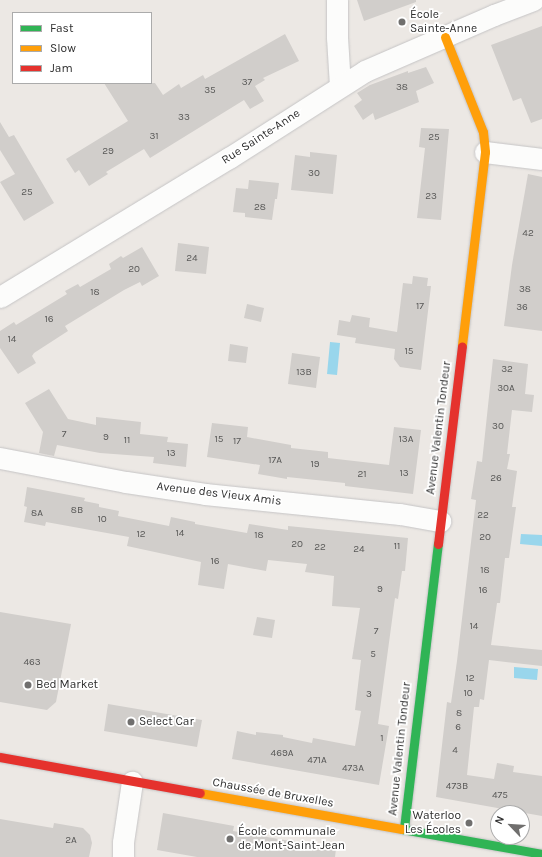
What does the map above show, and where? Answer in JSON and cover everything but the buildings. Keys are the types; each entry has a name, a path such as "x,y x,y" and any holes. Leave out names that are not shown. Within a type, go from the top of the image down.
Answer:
{"street":[{"path":"337,0 337,37 340,86"},
{"name":"Rue Sainte-Anne","path":"0,297 229,158 340,86 366,71 533,0"},
{"name":"Avenue Valentin Tondeur","path":"404,828 485,152 483,132 445,37"},
{"path":"485,152 542,159"},
{"name":"Avenue des Vieux Amis","path":"0,458 126,482 205,494 400,514 440,521"},
{"name":"Chaussée de Bruxelles","path":"0,757 132,782 404,828 542,854"},
{"path":"123,857 123,842 132,782"}],"water":[{"path":"330,342 340,343 337,375 327,374"},
{"path":"521,534 542,535 542,546 520,544"},
{"path":"514,667 538,669 537,680 514,678"}],"traffic: fast":[{"path":"404,828 438,544"},
{"path":"402,829 542,854"}],"traffic: slow":[{"path":"445,37 483,132 485,152 462,346"},
{"path":"200,793 402,829"}],"traffic: jam":[{"path":"438,544 462,346"},
{"path":"0,757 200,793"}],"place":[{"name":"École Sainte-Anne","path":"402,22"},
{"name":"Bed Market","path":"28,685"},
{"name":"Select Car","path":"131,722"},
{"name":"Waterloo Les Écoles","path":"469,823"},
{"name":"École communale de Mont-Saint-Jean","path":"230,839"}]}
